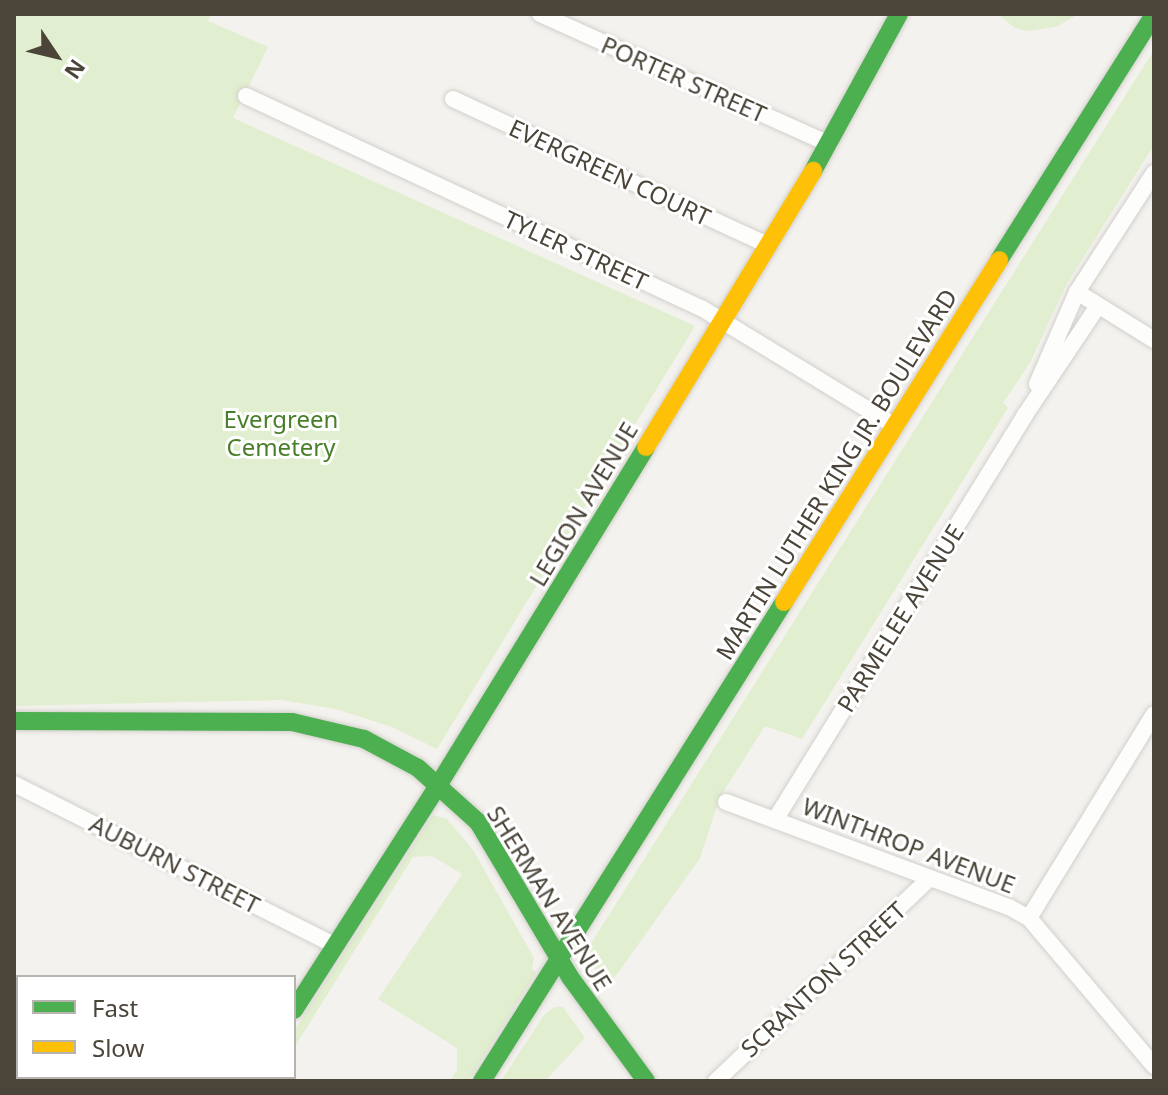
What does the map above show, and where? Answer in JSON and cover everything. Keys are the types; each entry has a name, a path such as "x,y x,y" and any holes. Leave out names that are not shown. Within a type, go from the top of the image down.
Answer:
{"main road":[{"name":"LEGION AVENUE","path":"296,1007 439,784 723,320 880,56 899,14"},
{"name":"MARTIN LUTHER KING JR. BOULEVARD","path":"482,1081 1154,15"},
{"name":"SHERMAN AVENUE","path":"14,721 261,720 325,727 364,739 418,768 478,822 521,889 559,959 604,1027 646,1081"}],"street":[{"name":"PORTER STREET","path":"540,14 829,144"},
{"name":"TYLER STREET","path":"246,96 723,320 895,426"},
{"name":"EVERGREEN COURT","path":"453,99 768,245"},
{"name":"PARMELEE AVENUE","path":"1025,415 1077,292 1154,173"},
{"path":"1077,292 1154,340"},
{"name":"PARMELEE AVENUE","path":"775,820 1025,415 1098,306"},
{"path":"1029,918 1154,714"},
{"name":"AUBURN STREET","path":"14,784 336,946"},
{"name":"WINTHROP AVENUE","path":"726,802 1029,918 1154,1066"},
{"name":"SCRANTON STREET","path":"716,1081 930,878"}],"green space":[{"name":"Evergreen Cemetery","path":"14,14 211,14 208,21 268,47 233,118 695,326 437,749 392,727 336,709 282,700 14,706"},
{"path":"998,14 1079,14 1056,27 1026,31 1015,28"},
{"path":"1154,50 1154,145 1066,285 1031,361 1003,403 1008,408 802,739 765,726 720,797 700,858 607,988 585,953"},
{"path":"433,815 447,819 473,850 534,958 532,969 536,973 468,1081 450,1081 457,1070 457,1048 378,999 462,874 432,856 413,857 296,1045 296,1028"},
{"path":"555,1007 563,1007 585,1038 545,1081 501,1081 544,1015"}],"traffic: fast":[{"path":"813,171 899,14"},
{"path":"999,260 1154,15"},
{"path":"296,1007 439,784 646,447"},
{"path":"482,1081 784,602"},
{"path":"14,721 292,722 364,739 418,768 478,822 570,977 646,1081"}],"traffic: slow":[{"path":"646,447 813,171"},
{"path":"784,602 999,260"}]}
